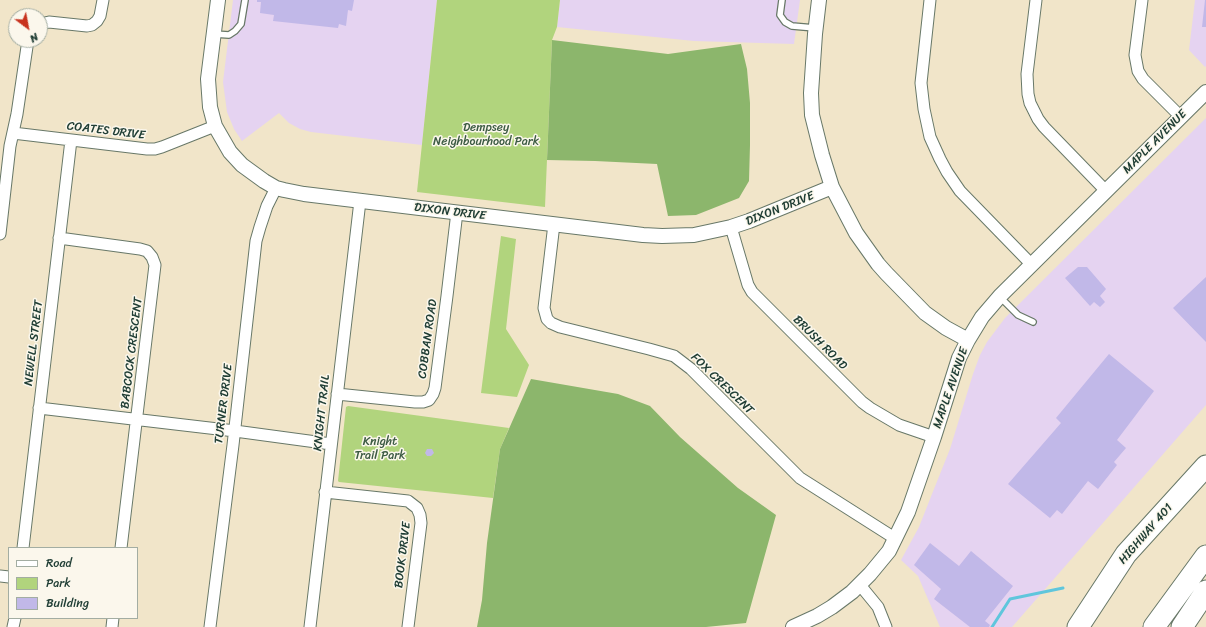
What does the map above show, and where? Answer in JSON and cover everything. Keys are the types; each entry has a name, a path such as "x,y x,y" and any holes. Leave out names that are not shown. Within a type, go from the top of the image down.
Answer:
{"highway":[{"name":"HIGHWAY 401","path":"1078,627 1126,554 1206,466"},
{"path":"1064,627 1126,554"},
{"path":"1154,627 1206,556"},
{"path":"1182,627 1206,591"}],"street":[{"path":"48,22 86,26 92,25 100,16 103,0"},
{"name":"DIXON DRIVE","path":"218,0 208,79 210,107 215,126 230,152 242,165 260,179 276,188 304,194 360,201 662,236 694,235 732,227 756,219 832,187"},
{"path":"818,0 811,93 812,115 832,187 856,233 873,258 886,273 926,313 946,328 968,340"},
{"path":"930,0 921,83 924,109 930,137 940,160 960,191 1032,265"},
{"path":"1036,0 1027,74 1030,103 1038,119 1050,134 1106,191"},
{"path":"1142,0 1135,55 1138,71 1181,117"},
{"path":"0,234 10,146 17,114 27,48"},
{"name":"MAPLE AVENUE","path":"793,627 832,607 860,585 889,551 908,512 934,437 958,359 982,317 1000,296 1206,92"},
{"name":"COATES DRIVE","path":"13,133 137,149 155,149 215,126"},
{"name":"NEWELL STREET","path":"23,547 71,140"},
{"name":"TURNER DRIVE","path":"210,627 235,431 256,242 267,206 276,188"},
{"name":"KNIGHT TRAIL","path":"310,627 360,201"},
{"name":"COBBAN ROAD","path":"337,394 422,402 429,400 433,394 457,212"},
{"name":"FOX CRESCENT","path":"554,224 544,308 547,319 551,323 560,327 649,348 674,356 691,369 800,478 896,539"},
{"name":"BRUSH ROAD","path":"732,227 748,285 755,296 862,402 899,425 934,437"},
{"name":"BABCOCK CRESCENT","path":"59,238 140,249 147,251 152,257 155,265 121,547"},
{"path":"39,408 332,444"},
{"name":"BOOK DRIVE","path":"326,492 408,501 417,508 421,523 408,627"},
{"path":"860,585 878,607 886,627"}],"lane":[{"path":"214,34 229,35 235,31 241,24 245,0"},
{"path":"782,0 780,14 785,22 792,26 815,28"},
{"path":"1000,296 1018,315 1033,322"}],"shaded area":[{"path":"233,0 437,0 422,145 311,132 300,129 289,123 279,113 242,141 234,129 227,112 223,82"},
{"path":"560,0 800,0 794,44 694,41 557,27"},
{"path":"1195,0 1206,0 1205,67 1189,50"},
{"path":"1206,118 1206,405 1012,627 940,627 918,576 901,560 919,527 950,449 980,355 987,342 1005,318"}],"green space":[{"name":"Dempsey Neighbourhood Park","path":"437,0 560,0 557,27 552,40 545,207 417,192"},
{"path":"552,40 668,54 741,44 747,69 750,103 750,145 749,181 739,198 696,215 668,216 657,164 547,160"},
{"path":"501,236 516,239 506,329 529,365 517,397 481,393"},
{"path":"531,379 618,394 650,406 680,437 738,488 776,515 746,623 706,627 477,627 482,600 487,543 500,449"},
{"name":"Knight Trail Park","path":"348,406 509,428 500,449 493,498 339,482 346,407"}],"building":[{"path":"257,0 354,0 352,11 348,10 346,26 339,24 338,28 273,21 274,15 260,13 261,2 257,2"},
{"path":"1205,0 1206,27 1202,27"},
{"path":"1078,267 1087,267 1106,289 1100,296 1105,302 1100,307 1094,302 1090,306 1065,278"},
{"path":"1206,277 1206,342 1173,308"},
{"path":"1109,354 1154,391 1117,440 1126,448 1114,462 1117,465 1098,489 1088,481 1062,514 1057,510 1050,518 1008,484 1061,423 1056,418"},
{"path":"427,449 432,449 434,453 431,456 427,456 425,453"},
{"path":"930,543 959,566 971,551 1013,586 985,621 990,625 989,627 970,627 934,599 941,589 914,565"}],"waterway":[{"path":"992,627 1010,599 1063,588"}]}
